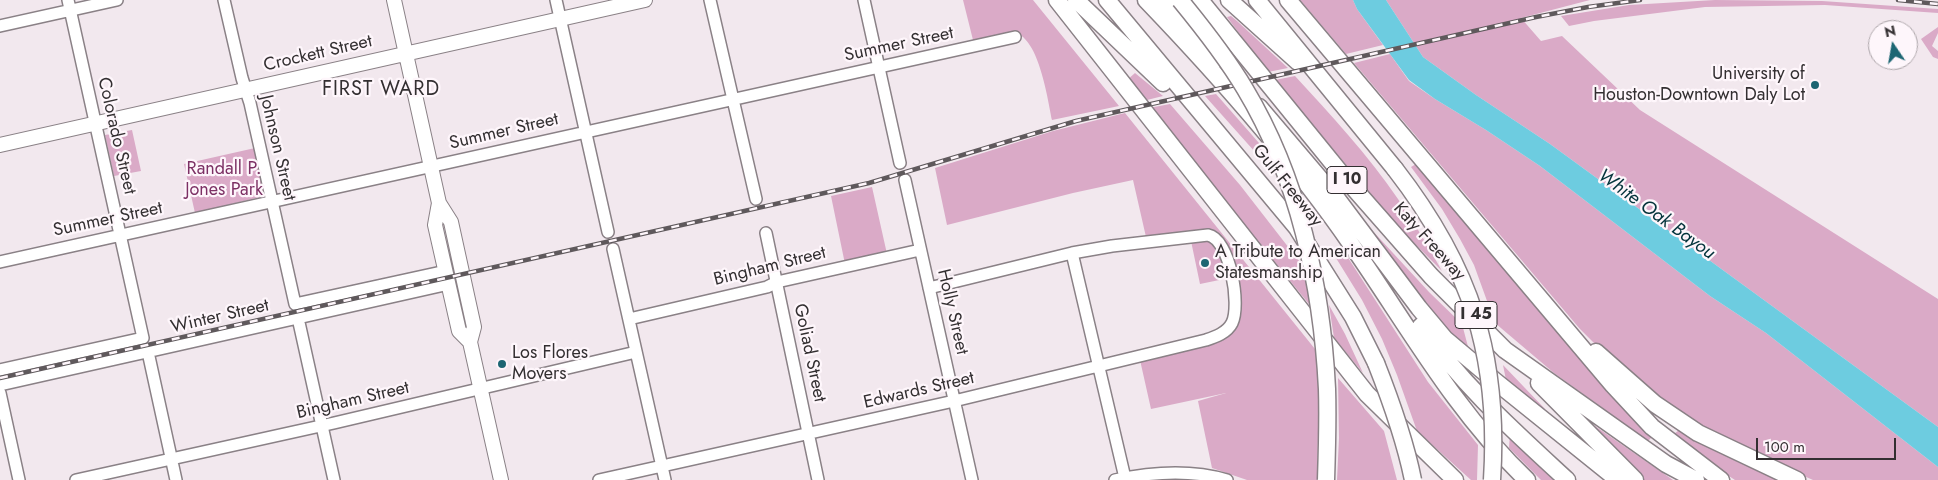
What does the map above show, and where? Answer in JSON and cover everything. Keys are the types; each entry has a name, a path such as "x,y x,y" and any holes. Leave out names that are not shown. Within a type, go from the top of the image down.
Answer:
{"highway":[{"path":"1057,0 1367,394 1455,480"},
{"path":"1076,0 1227,145"},
{"name":"Gulf Freeway","path":"1106,0 1297,228 1353,317 1376,363 1394,411 1413,480"},
{"path":"1146,0 1221,82 1303,178 1351,244 1458,402 1497,450 1527,480"},
{"path":"1165,0 1233,76 1338,200 1419,308 1446,339 1618,480"},
{"path":"1180,0 1222,54 1245,90 1281,164 1294,200 1312,272 1322,331 1327,398 1326,480"},
{"name":"Katy Freeway","path":"1200,0 1344,177 1419,262 1505,350 1666,464 1696,480"},
{"path":"1229,0 1312,74 1337,100"},
{"name":"I 45","path":"1257,0 1395,169 1421,204 1458,269 1476,315 1486,352 1493,396 1492,480"},
{"path":"1288,0 1613,385 1652,427 1721,480"},
{"path":"1357,225 1396,288 1447,360 1478,394 1567,480"},
{"path":"1539,297 1583,340 1655,404 1698,433 1797,480"},
{"path":"1505,350 1636,480"}],"main road":[{"path":"394,0 439,203 436,225 447,278 459,330 470,342"},
{"name":"Crockett Street","path":"0,145 645,0"},
{"path":"439,203 451,222 474,327 470,342 501,480"}],"street":[{"path":"0,26 69,5 117,0"},
{"name":"Johnson Street","path":"224,0 245,90 250,103 295,304"},
{"path":"556,0 608,232"},
{"path":"710,0 756,199"},
{"path":"864,0 900,163"},
{"name":"Colorado Street","path":"0,370 143,338 69,5"},
{"name":"Summer Street","path":"0,262 1015,37"},
{"name":"Holly Street","path":"905,180 972,480"},
{"name":"Goliad Street","path":"766,233 818,480"},
{"name":"Edwards Street","path":"599,480 1099,367 1216,337 1231,325 1235,315 1234,288 1227,259 1216,238 1211,235 1148,241 1072,253"},
{"path":"613,249 665,480"},
{"name":"Bingham Street","path":"629,319 767,287 777,282 920,250"},
{"path":"929,288 1072,253 1099,367 1120,479 1175,472 1220,479"},
{"name":"Winter Street","path":"295,304 447,278"},
{"name":"Winter Street","path":"0,385 298,318 447,278"},
{"path":"298,318 334,480"},
{"path":"148,352 176,480"},
{"name":"Bingham Street","path":"76,480 481,390 636,352"},
{"path":"0,393 19,480"}],"green space":[{"path":"963,0 1033,0 1119,106 1052,120 1041,71 1030,46 1023,37 1015,33 973,40"},
{"path":"1300,0 1353,0 1357,9 1383,45 1346,54"},
{"path":"1386,0 1590,0 1521,18 1541,41 1562,36 1640,110 1938,299 1938,427 1550,144 1423,57"},
{"path":"1715,0 1822,1 1938,9 1938,13 1825,5 1705,7 1569,26 1561,16 1629,5"},
{"path":"1231,16 1288,68 1268,72 1227,17"},
{"path":"1938,27 1938,33 1932,46 1938,51 1938,59 1933,57 1921,39"},
{"path":"1390,54 1409,81 1540,166 1710,296 1766,333 1938,467 1938,480 1813,480 1732,444 1672,408 1601,350 1580,329 1354,63"},
{"path":"1135,73 1163,96 1143,101 1127,80"},
{"path":"1295,76 1374,167 1404,208 1442,271 1398,227 1275,80"},
{"path":"1216,94 1259,143 1272,171 1205,96"},
{"path":"1170,104 1240,185 1303,266 1313,309 1149,108"},
{"path":"1125,113 1319,354 1321,418 1318,433 1317,480 1247,480 1212,468 1198,401 1226,393 1151,409 1140,360 1213,343 1237,321 1240,313 1240,301 1220,238 1146,237 1133,180 947,225 935,168 1053,131"},
{"path":"132,130 141,171 114,176 105,135"},
{"name":"Randall P. Jones Park","path":"255,148 264,196 195,213 184,164"},
{"path":"1416,164 1595,377 1652,437 1648,441 1554,373 1495,323 1474,265 1442,209 1411,167"},
{"path":"872,187 887,254 845,264 831,196"},
{"path":"1369,227 1429,292 1462,324 1471,358 1459,347 1385,252"},
{"path":"1207,238 1215,242 1229,278 1200,284 1191,241"},
{"path":"1345,253 1428,382 1478,445 1477,480 1471,480 1417,431 1382,339 1362,300 1336,258"},
{"path":"1329,305 1345,334 1363,373 1334,338"},
{"path":"1503,365 1545,409 1542,411 1507,385"},
{"path":"1338,378 1384,431 1397,480 1337,480 1339,438"},
{"path":"1566,406 1673,480 1639,480"},
{"path":"1679,430 1716,451 1780,480 1735,480 1704,460 1674,434"},
{"path":"1510,433 1559,480 1541,480 1509,448"}],"water":[{"path":"1353,0 1386,0 1423,57 1550,144 1938,427 1938,467 1766,333 1710,296 1540,166 1435,99 1409,80 1357,9"}],"railway":[{"path":"0,378 869,183 1076,121 1536,17 1640,0"},
{"path":"1898,0 1938,4"}],"place":[{"name":"University of Houston-Downtown Daly Lot","path":"1815,85"},
{"name":"A Tribute to American Statesmanship","path":"1205,263"},
{"name":"Los Flores Movers","path":"502,364"}],"district":[{"name":"FIRST WARD","path":"381,90"}],"water label":[{"name":"White Oak Bayou","path":"1656,215"}]}
